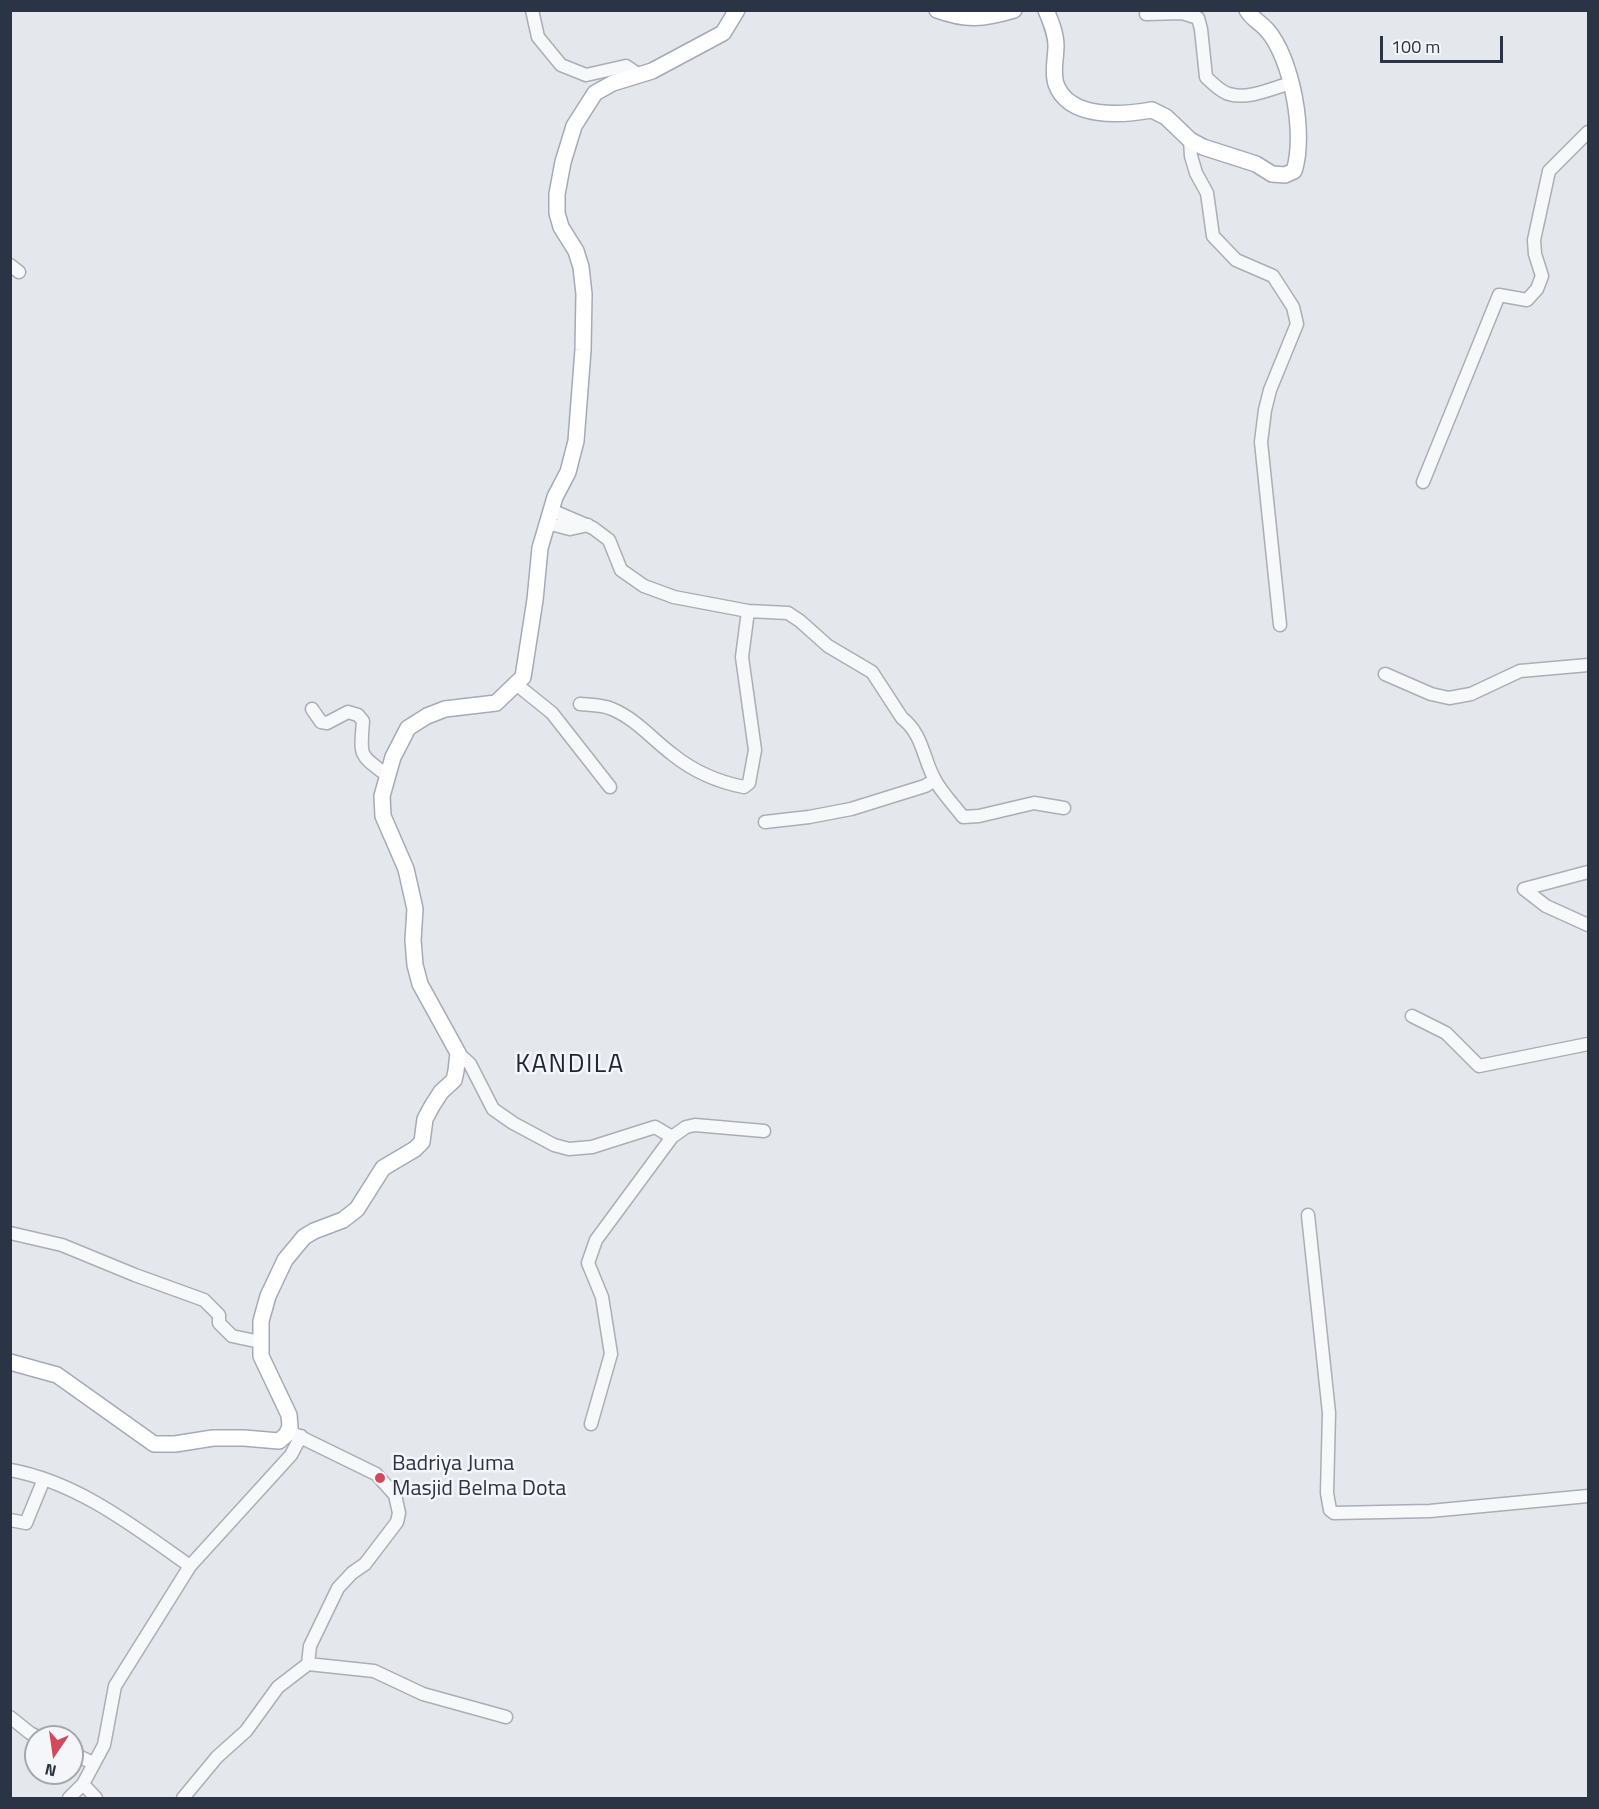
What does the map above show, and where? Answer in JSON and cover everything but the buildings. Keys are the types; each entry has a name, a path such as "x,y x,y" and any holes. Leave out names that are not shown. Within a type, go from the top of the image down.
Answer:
{"main road":[{"path":"10,1362 57,1375 154,1444 175,1444 213,1438 279,1441 295,1433 261,1356 261,1321 268,1296 285,1260 304,1237 343,1221 357,1209 383,1168 415,1149 422,1142 425,1119 441,1092 454,1080 458,1053 420,984 415,965 413,940 415,909 406,869 383,816 382,796 393,757 408,728 427,716 445,709 496,703 523,677 527,661 540,548 555,497 568,472 576,441 584,338 584,294 581,267 576,251 561,227 557,213 557,194 563,162 574,126 595,93 613,83 652,71 723,33 737,10"},
{"path":"937,10 960,18 984,18 1014,10"},
{"path":"1046,10 1057,44 1056,83 1062,94 1071,102 1082,109 1102,113 1132,114 1152,110 1166,117 1190,140 1203,147 1256,164 1272,174 1285,174 1294,171 1298,157 1295,98 1283,58 1267,30 1251,17 1247,10"}],"street":[{"path":"532,10 538,37 561,65 586,75 626,66 639,75"},
{"path":"1146,14 1182,13 1198,18 1206,77 1228,94 1262,92 1291,83"},
{"path":"1423,482 1498,295 1527,300 1537,290 1542,276 1535,254 1534,240 1549,171 1588,132"},
{"path":"1190,140 1194,165 1207,193 1213,236 1236,260 1273,276 1293,307 1297,324 1270,390 1261,442 1280,625"},
{"path":"549,516 588,525 609,540 621,570 644,586 674,597 748,611 788,613 828,646 872,672 902,718 909,723 919,737 934,780 963,817 979,816 1034,803 1064,808"},
{"path":"580,704 612,709 646,730 671,753 690,766 723,783 744,787 749,783 755,750 742,657 748,611"},
{"path":"1385,674 1431,694 1449,698 1471,694 1520,671 1588,665"},
{"path":"516,684 552,713 610,788"},
{"path":"312,710 321,722 327,723 348,712 358,715 363,721 360,751 366,760 388,776"},
{"path":"765,822 809,817 851,808 925,786 934,780"},
{"path":"1588,872 1524,890 1546,906 1588,925"},
{"path":"1412,1016 1446,1033 1479,1066 1588,1044"},
{"path":"458,1053 470,1064 493,1108 513,1124 554,1145 569,1149 592,1147 655,1127 672,1137"},
{"path":"591,1424 611,1354 602,1298 588,1263 596,1240 672,1137 686,1127 695,1125 764,1131"},
{"path":"1308,1215 1329,1413 1327,1493 1330,1510 1334,1513 1430,1510 1588,1497"},
{"path":"10,1233 62,1245 204,1300 219,1315 219,1323 232,1336 260,1342"},
{"path":"84,1782 104,1744 115,1686 190,1566 291,1455 295,1433 376,1474 395,1495 399,1513 397,1522 365,1564 352,1573 338,1588 310,1646 308,1664"},
{"path":"10,1470 44,1479 110,1509 190,1566"},
{"path":"10,1520 26,1523 44,1479"},
{"path":"183,1798 217,1757 246,1731 278,1687 308,1664 374,1671 423,1694 506,1717"},
{"path":"10,1717 24,1728"},
{"path":"84,1759 93,1763"},
{"path":"69,1798 82,1785"},
{"path":"84,1785 96,1798"}],"place":[{"name":"Badriya Juma Masjid Belma Dota","path":"380,1478"}],"district":[{"name":"KANDILA","path":"570,1066"}]}
